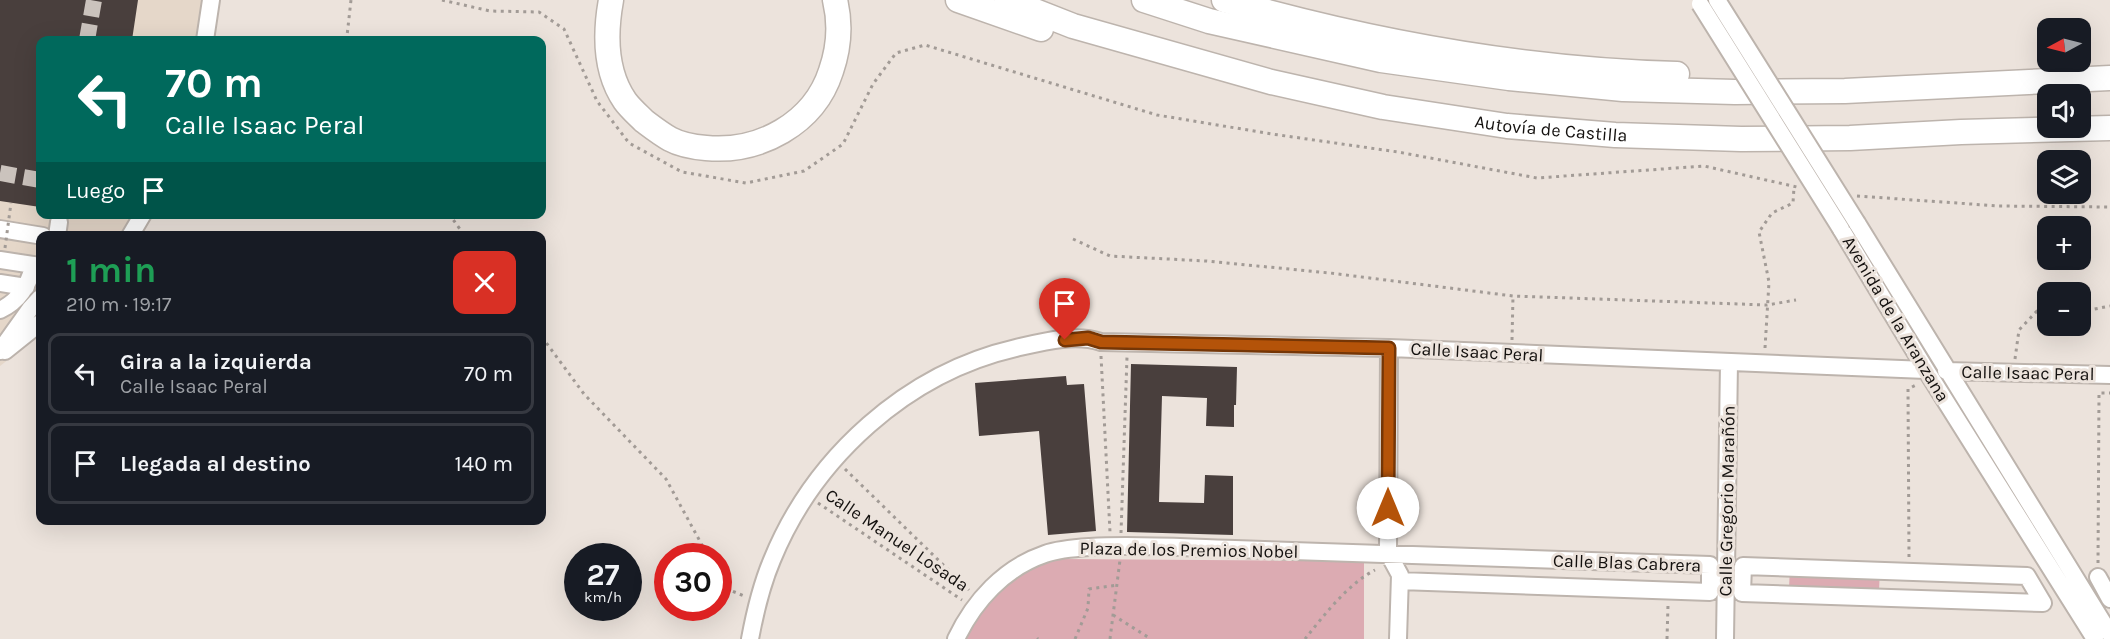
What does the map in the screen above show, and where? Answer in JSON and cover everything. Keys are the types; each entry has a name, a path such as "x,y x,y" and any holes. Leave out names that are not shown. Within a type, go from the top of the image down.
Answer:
{"highway":[{"path":"611,0 607,25 608,55 615,81 625,101 651,126 672,140 692,146 720,149 743,147 782,132 812,107 827,83 835,60 839,27 835,0"},
{"path":"958,0 1127,57 1271,82"},
{"name":"Autovía de Castilla","path":"1007,0 1073,26 1271,82 1383,107 1507,126 1615,135 1752,139 1850,138 2110,128"},
{"path":"1144,0 1209,21 1381,60 1509,78 1623,89 1735,92 1845,91 2110,78"},
{"path":"1224,0 1359,35 1423,47 1521,61 1649,74 1826,79 2110,78"},
{"path":"1961,132 2110,139"}],"street":[{"path":"206,36 211,0"},
{"name":"Avenida de la Aranzana","path":"1718,0 1849,226 1926,370 2095,639"},
{"name":"Avenida de la Aranzana","path":"1698,2 1946,371 2110,634"},
{"path":"0,229 36,235"},
{"path":"2,254 36,265"},
{"path":"0,310 21,295 36,270"},
{"path":"0,283 26,287"},
{"path":"0,321 35,303"},
{"path":"0,351 35,303"},
{"path":"0,355 36,327"},
{"name":"Calle Isaac Peral","path":"750,639 758,601 787,527 806,496 835,459 884,411 942,374 1003,351 1042,342 1088,338 1101,342 1389,348 1512,355 1926,370"},
{"path":"1389,348 1388,553 1400,578 1398,639"},
{"name":"Calle Gregorio Marañón","path":"1725,639 1729,362"},
{"name":"Calle Isaac Peral","path":"1946,371 2110,375"},
{"name":"Plaza de los Premios Nobel","path":"956,639 976,604 1003,577 1027,561 1047,553 1116,546 1388,553"},
{"name":"Calle Blas Cabrera","path":"1388,553 1710,565 1710,592 1400,578"},
{"path":"1743,566 1909,573 2027,576 2043,603 1742,593 1743,566"},
{"path":"2104,578 2110,598"}],"path":[{"path":"347,36 351,0"},
{"path":"442,0 490,11 539,12 564,29 597,101 629,143 682,172 746,183 804,171 843,144 873,84 896,53 925,45 1157,115 1398,152 1538,178 1704,166 1805,188"},
{"path":"1765,364 1769,282 1759,232 1772,213 1793,203 1794,187"},
{"path":"1850,195 1999,206 2110,207"},
{"path":"2,254 11,203"},
{"path":"1073,239 1110,256 1206,261 1330,273 1513,296 1767,305 1796,300"},
{"path":"1512,355 1513,296"},
{"path":"2091,310 2110,306"},
{"path":"2013,372 2019,330 2037,311"},
{"path":"546,342 584,394 666,479 701,543"},
{"path":"1101,342 1118,585 1110,639"},
{"path":"1116,546 1128,343"},
{"path":"1909,573 1908,389 1923,381 1935,385"},
{"path":"2104,578 2099,393 2110,393"},
{"path":"835,459 976,604"},
{"name":"Calle Manuel Losada","path":"806,496 976,604"},
{"path":"1305,639 1344,595 1374,570 1400,578"},
{"path":"1075,639 1088,608 1089,589 1118,585"},
{"path":"732,591 758,601"},
{"path":"1113,615 1150,639"}],"shaded area":[{"path":"0,0 220,0 214,36 36,36 36,219 151,219 144,231 36,231 36,338 0,366"},
{"path":"1060,559 1364,561 1364,639 963,639 974,620 1003,588 1024,571 1036,565"},
{"path":"1790,566 1880,568 1879,591 1789,589"}],"building":[{"path":"0,0 138,0 133,36 36,36 36,206 0,201"},
{"path":"1131,364 1237,367 1234,427 1206,426 1207,398 1162,396 1159,502 1204,503 1205,475 1233,476 1233,535 1127,532"},
{"path":"1066,376 1067,385 1084,384 1096,531 1048,535 1039,431 979,436 975,383"}],"tunnel":[{"path":"88,36 94,0"},
{"path":"0,173 36,179"}],"route":[{"path":"1065,340 1088,338 1101,342 1389,348 1388,508"}]}
